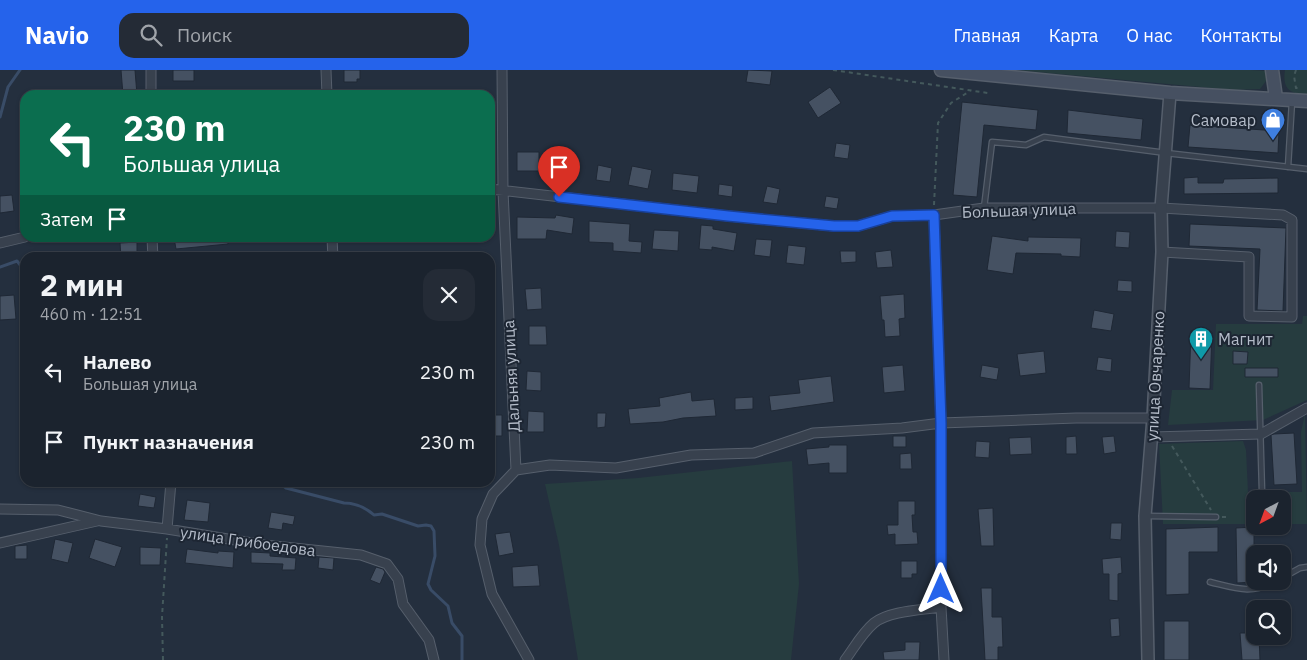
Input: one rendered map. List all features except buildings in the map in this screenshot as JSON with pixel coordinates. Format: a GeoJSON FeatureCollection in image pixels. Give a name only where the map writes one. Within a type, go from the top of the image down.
{"type":"FeatureCollection","features":[{"type":"Feature","properties":{"kind":"main road"},"geometry":{"type":"LineString","coordinates":[[941,70],[1170,93],[1292,100],[1304,95]]}},
{"type":"Feature","properties":{"kind":"main road"},"geometry":{"type":"LineString","coordinates":[[1272,70],[1276,98]]}},
{"type":"Feature","properties":{"kind":"street"},"geometry":{"type":"LineString","coordinates":[[151,70],[151,90]]}},
{"type":"Feature","properties":{"kind":"street"},"geometry":{"type":"LineString","coordinates":[[326,70],[327,90]]}},
{"type":"Feature","properties":{"kind":"street","name":"Дальняя улица"},"geometry":{"type":"LineString","coordinates":[[502,70],[503,191],[516,470]]}},
{"type":"Feature","properties":{"kind":"street","name":"улица Овчаренко"},"geometry":{"type":"LineString","coordinates":[[1148,660],[1145,516],[1152,437],[1162,252],[1161,208],[1170,93]]}},
{"type":"Feature","properties":{"kind":"street","name":"Большая улица"},"geometry":{"type":"LineString","coordinates":[[495,190],[834,226],[858,226],[892,216],[934,215],[984,208],[1161,208],[1283,215],[1292,220],[1292,317],[1249,316],[1249,257],[1162,252]]}},
{"type":"Feature","properties":{"kind":"street"},"geometry":{"type":"LineString","coordinates":[[934,215],[941,423],[941,607],[944,660]]}},
{"type":"Feature","properties":{"kind":"street"},"geometry":{"type":"LineString","coordinates":[[0,243],[20,238]]}},
{"type":"Feature","properties":{"kind":"street"},"geometry":{"type":"LineString","coordinates":[[1152,437],[1261,434],[1307,408]]}},
{"type":"Feature","properties":{"kind":"street"},"geometry":{"type":"LineString","coordinates":[[527,659],[492,594],[480,545],[482,519],[493,494],[516,470],[550,465],[616,468],[691,455],[754,453],[813,434],[902,428],[941,423],[1076,418],[1153,418]]}},
{"type":"Feature","properties":{"kind":"street"},"geometry":{"type":"LineString","coordinates":[[167,529],[171,487]]}},
{"type":"Feature","properties":{"kind":"street","name":"улица Грибоедова"},"geometry":{"type":"LineString","coordinates":[[0,509],[58,510],[101,521],[167,529],[265,545],[361,555],[387,564],[398,579],[403,604],[429,640],[434,660]]}},
{"type":"Feature","properties":{"kind":"street"},"geometry":{"type":"LineString","coordinates":[[0,543],[101,521]]}},
{"type":"Feature","properties":{"kind":"street"},"geometry":{"type":"LineString","coordinates":[[845,660],[874,623],[888,616],[941,607]]}},
{"type":"Feature","properties":{"kind":"lane"},"geometry":{"type":"LineString","coordinates":[[1288,167],[1292,100]]}},
{"type":"Feature","properties":{"kind":"lane"},"geometry":{"type":"LineString","coordinates":[[984,208],[992,142],[1026,145],[1044,137],[1307,169]]}},
{"type":"Feature","properties":{"kind":"lane"},"geometry":{"type":"LineString","coordinates":[[1259,385],[1262,490]]}},
{"type":"Feature","properties":{"kind":"lane"},"geometry":{"type":"LineString","coordinates":[[1145,516],[1216,517]]}},
{"type":"Feature","properties":{"kind":"lane"},"geometry":{"type":"LineString","coordinates":[[1291,573],[1300,568],[1307,567]]}},
{"type":"Feature","properties":{"kind":"lane"},"geometry":{"type":"LineString","coordinates":[[1210,582],[1247,591],[1251,590]]}},
{"type":"Feature","properties":{"kind":"path"},"geometry":{"type":"LineString","coordinates":[[833,70],[988,92]]}},
{"type":"Feature","properties":{"kind":"path"},"geometry":{"type":"LineString","coordinates":[[1296,70],[1294,76],[1296,88],[1304,95]]}},
{"type":"Feature","properties":{"kind":"path"},"geometry":{"type":"LineString","coordinates":[[934,215],[938,123],[950,103],[971,91]]}},
{"type":"Feature","properties":{"kind":"path"},"geometry":{"type":"LineString","coordinates":[[1167,437],[1216,517],[1228,517]]}},
{"type":"Feature","properties":{"kind":"path"},"geometry":{"type":"LineString","coordinates":[[163,660],[162,617],[167,529]]}},
{"type":"Feature","properties":{"kind":"green space"},"geometry":{"type":"Polygon","coordinates":[[[1016,70],[1267,71],[1266,81],[1260,89],[1233,90],[1016,70]]]}},
{"type":"Feature","properties":{"kind":"green space"},"geometry":{"type":"Polygon","coordinates":[[[1285,70],[1307,70],[1307,95],[1292,92],[1288,89],[1284,76],[1285,70]]]}},
{"type":"Feature","properties":{"kind":"green space"},"geometry":{"type":"Polygon","coordinates":[[[1303,316],[1307,316],[1307,400],[1263,420],[1168,425],[1172,390],[1213,390],[1216,324],[1302,324],[1303,316]]]}},
{"type":"Feature","properties":{"kind":"green space"},"geometry":{"type":"Polygon","coordinates":[[[1305,414],[1307,524],[1291,524],[1291,492],[1302,492],[1301,432],[1305,414]]]}},
{"type":"Feature","properties":{"kind":"green space"},"geometry":{"type":"Polygon","coordinates":[[[1243,441],[1246,450],[1248,490],[1246,490],[1246,524],[1163,524],[1159,444],[1243,441]]]}},
{"type":"Feature","properties":{"kind":"green space"},"geometry":{"type":"Polygon","coordinates":[[[792,461],[799,584],[791,660],[578,660],[559,545],[545,484],[638,478],[792,461]]]}},
{"type":"Feature","properties":{"kind":"waterway"},"geometry":{"type":"LineString","coordinates":[[0,117],[8,87],[20,70]]}},
{"type":"Feature","properties":{"kind":"waterway"},"geometry":{"type":"LineString","coordinates":[[0,267],[17,261],[20,265]]}},
{"type":"Feature","properties":{"kind":"waterway"},"geometry":{"type":"LineString","coordinates":[[285,487],[356,505],[374,515],[382,514],[418,526],[431,526],[434,531],[435,556],[428,584],[431,590],[448,606],[452,623],[462,636],[462,660]]}},
{"type":"Feature","properties":{"kind":"place","name":"Самовар"},"geometry":{"type":"Point","coordinates":[1273,141]}},
{"type":"Feature","properties":{"kind":"place","name":"Магнит"},"geometry":{"type":"Point","coordinates":[1201,360]}},
{"type":"Feature","properties":{"kind":"route"},"geometry":{"type":"LineString","coordinates":[[559,197],[834,226],[858,226],[892,216],[934,215],[941,423],[941,589]]}}]}
